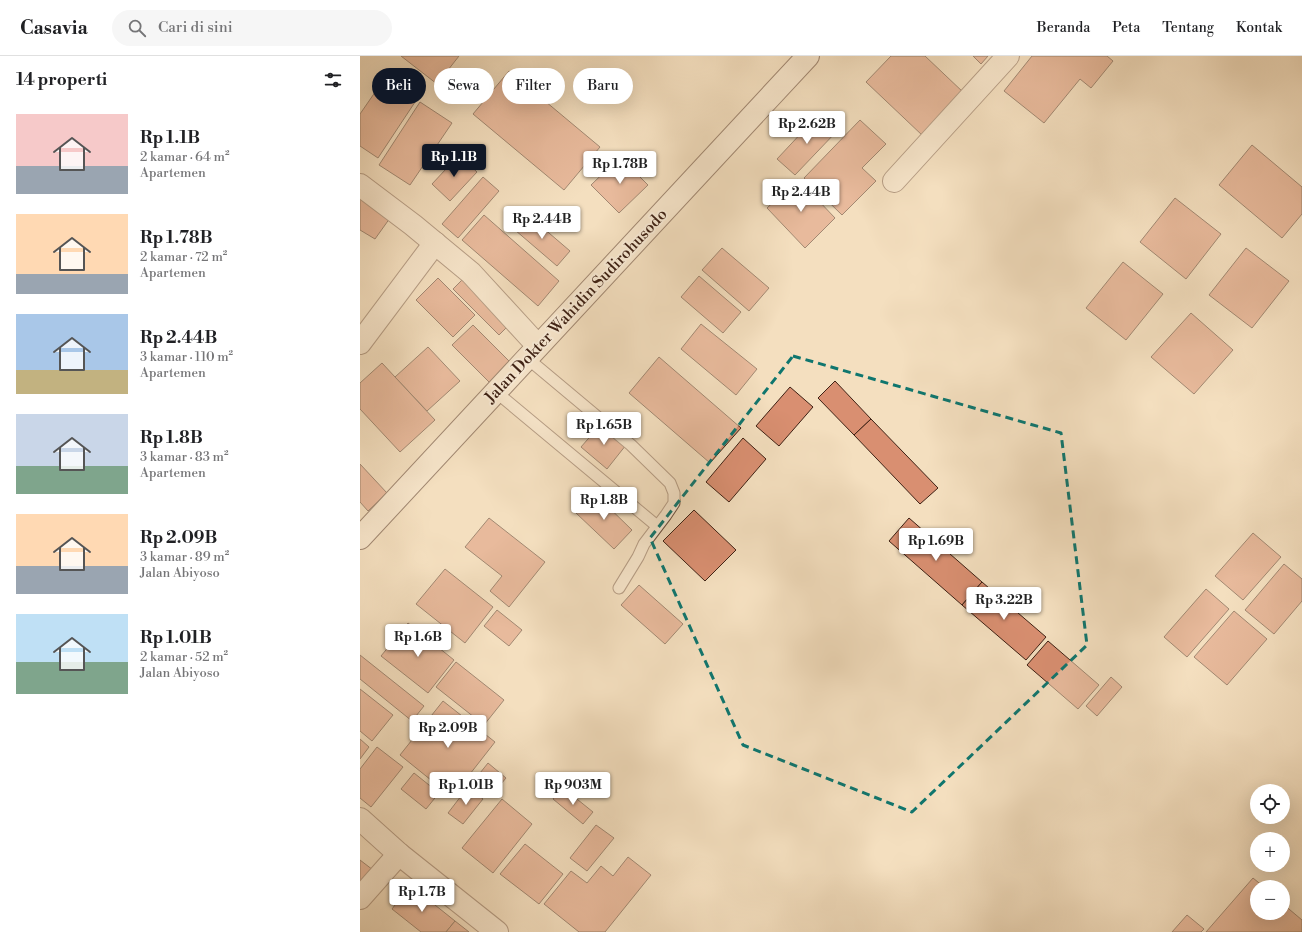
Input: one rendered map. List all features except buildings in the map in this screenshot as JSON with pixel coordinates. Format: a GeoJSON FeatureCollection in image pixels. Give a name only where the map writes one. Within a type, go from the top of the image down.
{"type":"FeatureCollection","features":[{"type":"Feature","properties":{"kind":"street","name":"Jalan Dokter Wahidin Sudirohusodo"},"geometry":{"type":"LineString","coordinates":[[360,538],[808,56]]}},
{"type":"Feature","properties":{"kind":"street"},"geometry":{"type":"LineString","coordinates":[[894,181],[1008,56]]}},
{"type":"Feature","properties":{"kind":"street"},"geometry":{"type":"LineString","coordinates":[[360,185],[414,225],[471,273],[533,352]]}},
{"type":"Feature","properties":{"kind":"street"},"geometry":{"type":"LineString","coordinates":[[360,343],[435,243]]}},
{"type":"Feature","properties":{"kind":"street"},"geometry":{"type":"LineString","coordinates":[[360,819],[399,854],[497,932]]}},
{"type":"Feature","properties":{"kind":"street"},"geometry":{"type":"LineString","coordinates":[[360,898],[399,854]]}},
{"type":"Feature","properties":{"kind":"lane"},"geometry":{"type":"LineString","coordinates":[[533,352],[670,483],[674,493],[674,503],[644,544],[638,557],[619,588]]}},
{"type":"Feature","properties":{"kind":"lane"},"geometry":{"type":"LineString","coordinates":[[496,392],[657,526]]}},
{"type":"Feature","properties":{"kind":"highlighted area"},"geometry":{"type":"Polygon","coordinates":[[[793,356],[1061,433],[1087,645],[912,812],[743,745],[650,538],[793,356]]]}}]}
